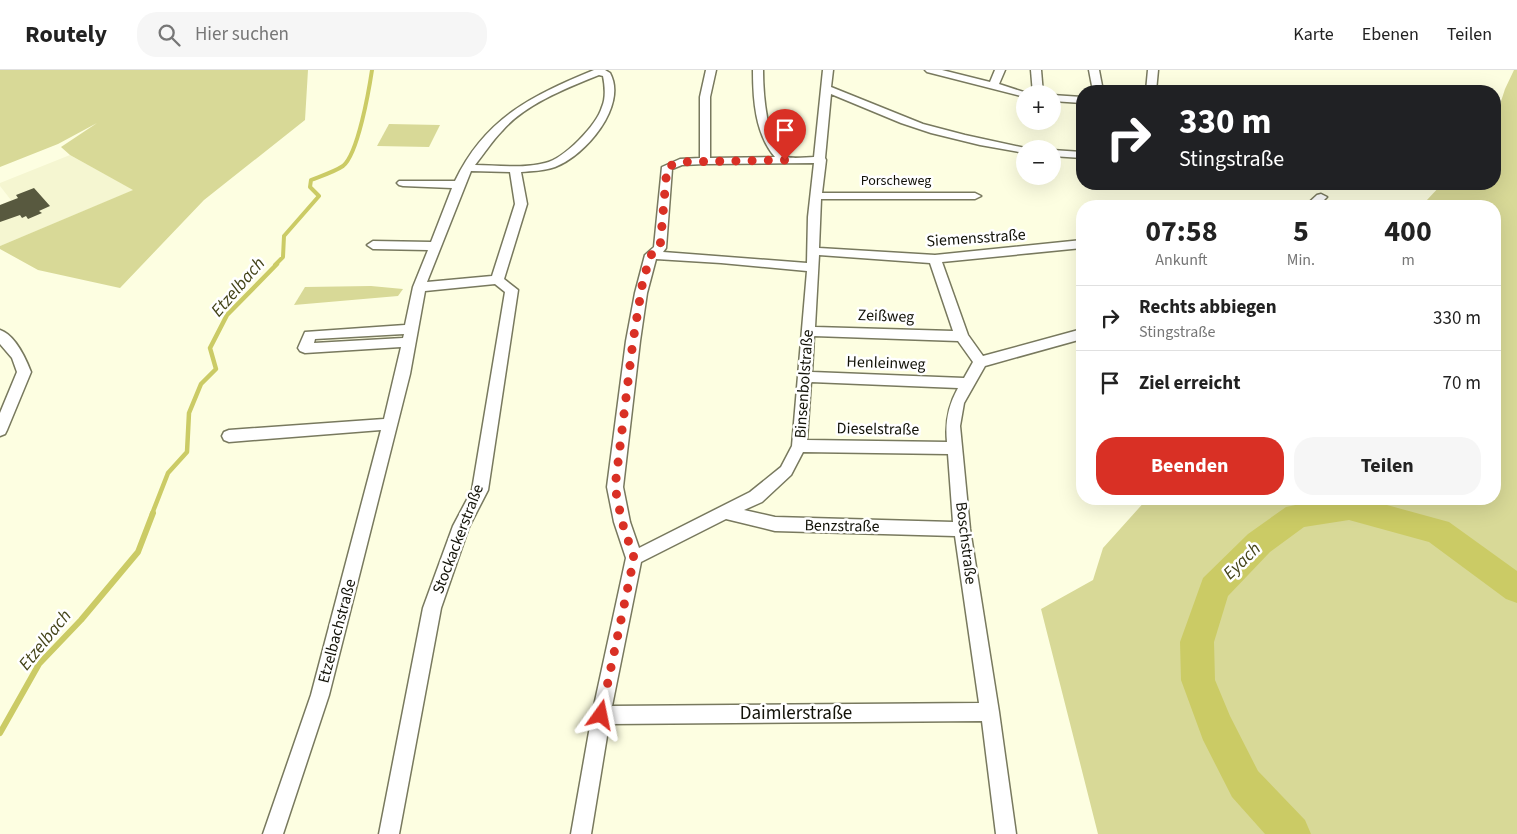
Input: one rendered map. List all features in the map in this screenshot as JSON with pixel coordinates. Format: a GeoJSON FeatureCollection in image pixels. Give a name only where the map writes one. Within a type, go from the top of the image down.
{"type":"FeatureCollection","features":[{"type":"Feature","properties":{"kind":"street"},"geometry":{"type":"LineString","coordinates":[[705,161],[705,97],[711,70]]}},
{"type":"Feature","properties":{"kind":"street"},"geometry":{"type":"LineString","coordinates":[[758,70],[757,89],[762,114],[772,146],[779,157],[785,160]]}},
{"type":"Feature","properties":{"kind":"street","name":"Binsenbolstraße"},"geometry":{"type":"LineString","coordinates":[[634,558],[756,497],[786,471],[799,446],[813,268],[812,251],[828,70]]}},
{"type":"Feature","properties":{"kind":"street"},"geometry":{"type":"LineString","coordinates":[[930,70],[951,73],[993,87],[1016,92]]}},
{"type":"Feature","properties":{"kind":"street"},"geometry":{"type":"LineString","coordinates":[[993,87],[1000,70]]}},
{"type":"Feature","properties":{"kind":"street"},"geometry":{"type":"LineString","coordinates":[[1036,70],[1037,85]]}},
{"type":"Feature","properties":{"kind":"street"},"geometry":{"type":"LineString","coordinates":[[1094,70],[1097,85]]}},
{"type":"Feature","properties":{"kind":"street"},"geometry":{"type":"LineString","coordinates":[[1152,85],[1153,70]]}},
{"type":"Feature","properties":{"kind":"street","name":"Etzelbachstraße"},"geometry":{"type":"LineString","coordinates":[[273,834],[320,695],[403,374],[419,287],[459,185],[467,168],[499,127],[528,105],[550,92],[601,71],[607,75],[609,81],[608,107],[597,125],[571,153],[552,166],[515,169]]}},
{"type":"Feature","properties":{"kind":"street"},"geometry":{"type":"LineString","coordinates":[[827,89],[907,121],[938,131],[1016,148]]}},
{"type":"Feature","properties":{"kind":"street"},"geometry":{"type":"LineString","coordinates":[[1061,99],[1076,100]]}},
{"type":"Feature","properties":{"kind":"street"},"geometry":{"type":"LineString","coordinates":[[1061,153],[1076,154]]}},
{"type":"Feature","properties":{"kind":"street"},"geometry":{"type":"LineString","coordinates":[[581,834],[601,715],[634,558],[622,522],[615,487],[633,341],[641,294],[651,255],[660,248],[667,167],[680,162],[821,160]]}},
{"type":"Feature","properties":{"kind":"street"},"geometry":{"type":"LineString","coordinates":[[419,287],[497,280],[519,215],[520,204],[515,169],[467,168]]}},
{"type":"Feature","properties":{"kind":"street"},"geometry":{"type":"LineString","coordinates":[[403,183],[459,185]]}},
{"type":"Feature","properties":{"kind":"street","name":"Porscheweg"},"geometry":{"type":"LineString","coordinates":[[817,196],[975,196]]}},
{"type":"Feature","properties":{"kind":"street"},"geometry":{"type":"LineString","coordinates":[[1318,200],[1321,197]]}},
{"type":"Feature","properties":{"kind":"street"},"geometry":{"type":"LineString","coordinates":[[373,245],[436,246]]}},
{"type":"Feature","properties":{"kind":"street","name":"Siemensstraße"},"geometry":{"type":"LineString","coordinates":[[812,251],[935,259],[1076,245]]}},
{"type":"Feature","properties":{"kind":"street"},"geometry":{"type":"LineString","coordinates":[[651,255],[721,259],[813,268]]}},
{"type":"Feature","properties":{"kind":"street"},"geometry":{"type":"LineString","coordinates":[[935,259],[962,336],[980,362],[1076,336]]}},
{"type":"Feature","properties":{"kind":"street","name":"Stockackerstraße"},"geometry":{"type":"LineString","coordinates":[[389,834],[432,608],[461,526],[480,490],[512,290],[497,280]]}},
{"type":"Feature","properties":{"kind":"street","name":"Zeißweg"},"geometry":{"type":"LineString","coordinates":[[808,331],[962,336]]}},
{"type":"Feature","properties":{"kind":"street"},"geometry":{"type":"LineString","coordinates":[[0,335],[18,356],[24,372],[3,413],[0,430]]}},
{"type":"Feature","properties":{"kind":"street"},"geometry":{"type":"LineString","coordinates":[[310,335],[410,335],[306,348],[310,335]]}},
{"type":"Feature","properties":{"kind":"street","name":"Boschstraße"},"geometry":{"type":"LineString","coordinates":[[980,362],[957,403],[953,426],[962,529],[990,712],[1006,834]]}},
{"type":"Feature","properties":{"kind":"street","name":"Henleinweg"},"geometry":{"type":"LineString","coordinates":[[804,377],[967,383]]}},
{"type":"Feature","properties":{"kind":"street"},"geometry":{"type":"LineString","coordinates":[[229,436],[390,424]]}},
{"type":"Feature","properties":{"kind":"street","name":"Dieselstraße"},"geometry":{"type":"LineString","coordinates":[[799,446],[955,448]]}},
{"type":"Feature","properties":{"kind":"street","name":"Benzstraße"},"geometry":{"type":"LineString","coordinates":[[723,512],[774,524],[962,529]]}},
{"type":"Feature","properties":{"kind":"street","name":"Daimlerstraße"},"geometry":{"type":"LineString","coordinates":[[601,715],[990,712]]}},
{"type":"Feature","properties":{"kind":"shaded area"},"geometry":{"type":"Polygon","coordinates":[[[70,155],[134,190],[0,246],[0,205],[11,200],[0,186],[0,183],[70,155]]]}},
{"type":"Feature","properties":{"kind":"green space"},"geometry":{"type":"Polygon","coordinates":[[[0,70],[308,70],[305,120],[204,200],[120,288],[38,270],[0,249],[0,246],[133,190],[70,155],[61,147],[97,123],[58,144],[0,167],[0,70]]]}},
{"type":"Feature","properties":{"kind":"green space"},"geometry":{"type":"Polygon","coordinates":[[[1514,70],[1517,70],[1517,834],[1098,834],[1041,609],[1093,580],[1103,548],[1142,505],[1501,505],[1501,200],[1427,200],[1436,190],[1501,190],[1501,101],[1514,70]]]}},
{"type":"Feature","properties":{"kind":"green space"},"geometry":{"type":"Polygon","coordinates":[[[389,124],[440,125],[429,147],[377,146],[389,124]]]}},
{"type":"Feature","properties":{"kind":"green space"},"geometry":{"type":"Polygon","coordinates":[[[371,286],[403,289],[398,296],[294,305],[305,287],[371,286]]]}},
{"type":"Feature","properties":{"kind":"building"},"geometry":{"type":"Polygon","coordinates":[[[34,188],[50,206],[39,211],[42,213],[28,219],[26,216],[22,218],[20,215],[0,222],[0,205],[18,198],[16,195],[34,188]]]}},
{"type":"Feature","properties":{"kind":"waterway","name":"Etzelbach"},"geometry":{"type":"LineString","coordinates":[[275,265],[283,257],[284,236],[319,196],[310,187],[311,180],[343,166],[353,149],[362,121],[372,70]]}},
{"type":"Feature","properties":{"kind":"waterway","name":"Etzelbach"},"geometry":{"type":"LineString","coordinates":[[152,514],[168,473],[187,452],[189,413],[201,384],[216,369],[210,348],[227,315],[277,264]]}},
{"type":"Feature","properties":{"kind":"waterway","name":"Eyach"},"geometry":{"type":"LineString","coordinates":[[1291,834],[1245,784],[1216,727],[1198,680],[1197,642],[1214,588],[1259,543],[1297,516],[1349,507],[1438,531],[1517,589]]}},
{"type":"Feature","properties":{"kind":"waterway","name":"Etzelbach"},"geometry":{"type":"LineString","coordinates":[[0,733],[39,664],[81,620],[138,552],[153,513]]}},
{"type":"Feature","properties":{"kind":"route"},"geometry":{"type":"LineString","coordinates":[[601,715],[634,558],[622,522],[615,487],[633,341],[646,266],[651,255],[660,248],[667,167],[680,162],[785,160]]}}]}
